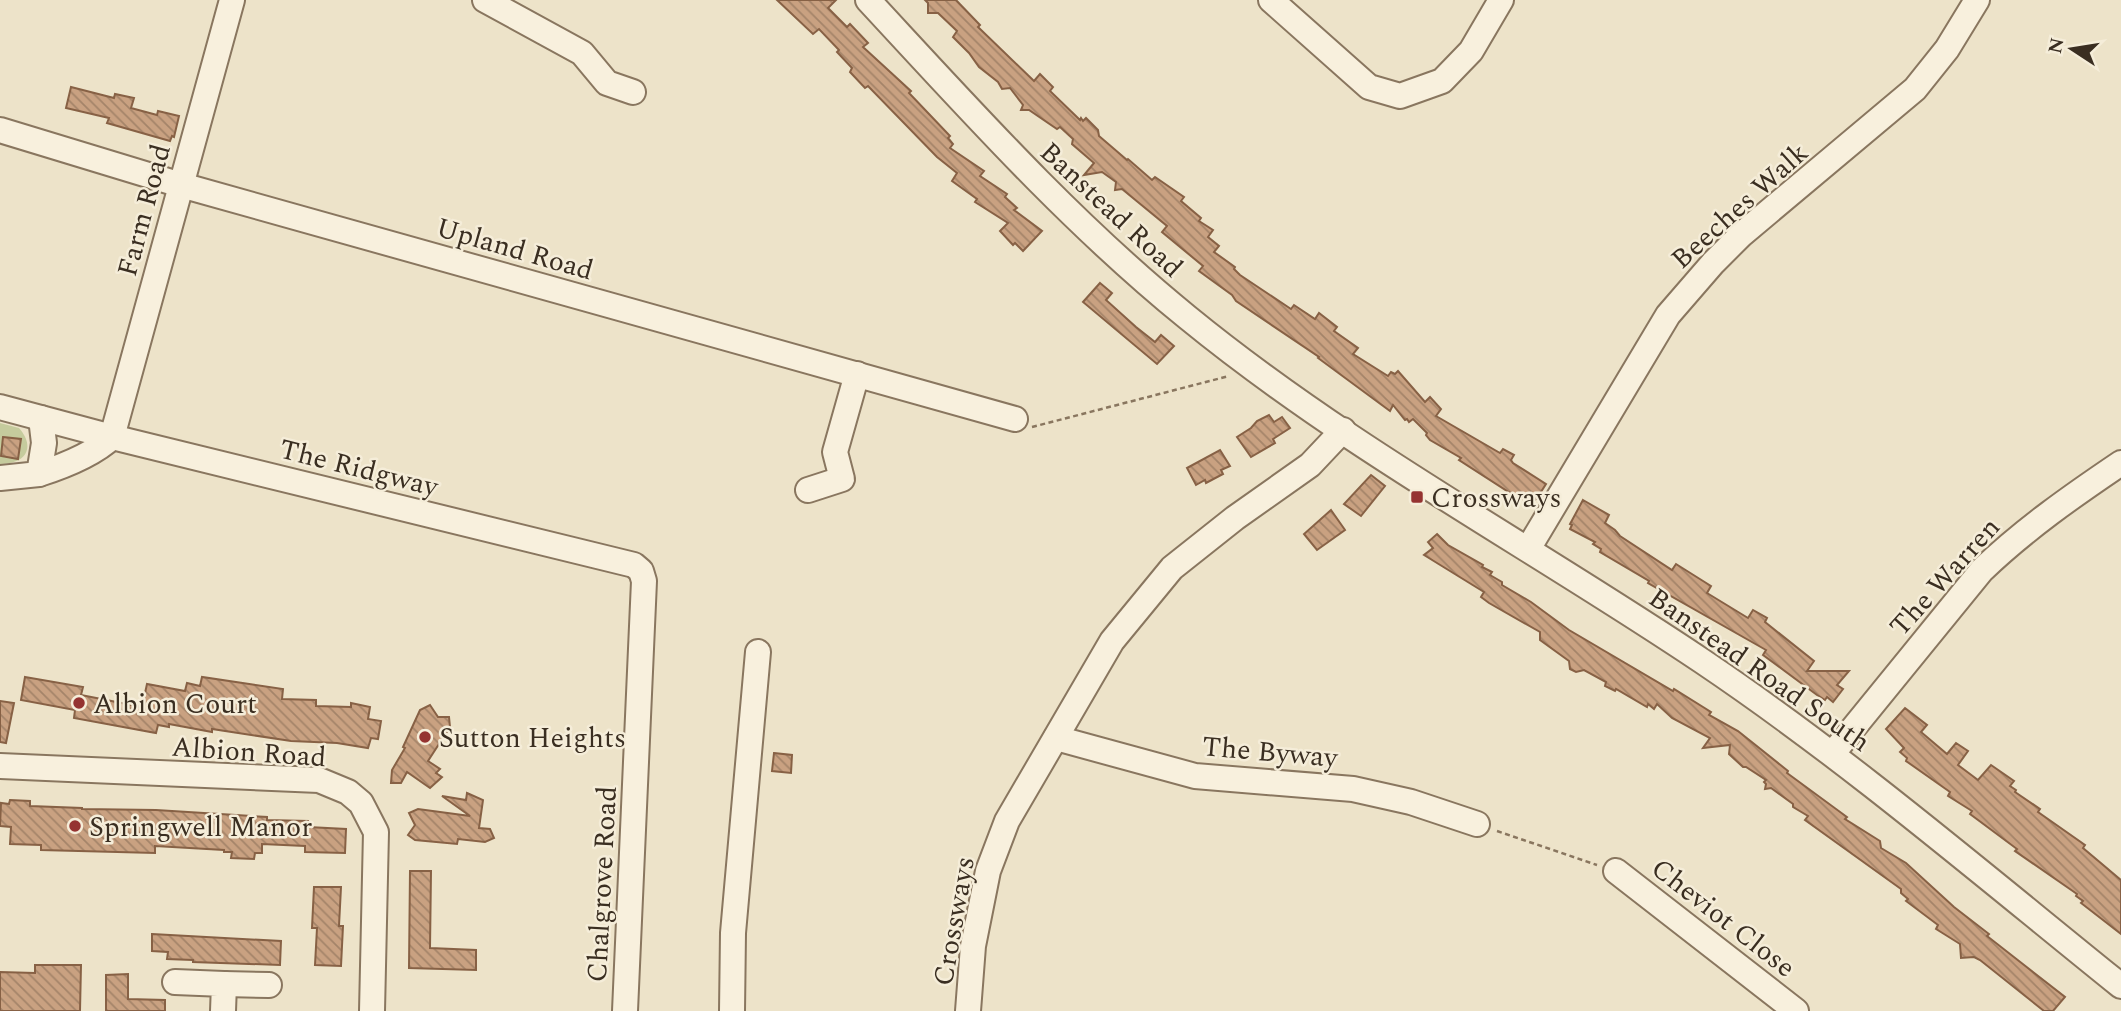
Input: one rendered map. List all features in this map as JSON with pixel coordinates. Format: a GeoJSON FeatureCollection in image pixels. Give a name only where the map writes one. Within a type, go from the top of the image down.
{"type":"FeatureCollection","features":[{"type":"Feature","properties":{"kind":"street","name":"Farm Road"},"geometry":{"type":"LineString","coordinates":[[112,437],[232,0]]}},
{"type":"Feature","properties":{"kind":"street"},"geometry":{"type":"LineString","coordinates":[[485,0],[582,53],[607,83],[633,92]]}},
{"type":"Feature","properties":{"kind":"street","name":"Banstead Road"},"geometry":{"type":"LineString","coordinates":[[868,0],[1028,172],[1085,228],[1152,288],[1245,363],[1343,430]]}},
{"type":"Feature","properties":{"kind":"street"},"geometry":{"type":"LineString","coordinates":[[1271,0],[1369,87],[1400,96],[1442,81],[1471,51],[1501,0]]}},
{"type":"Feature","properties":{"kind":"street","name":"Beeches Walk"},"geometry":{"type":"LineString","coordinates":[[1528,549],[1668,315],[1741,235],[1915,89],[1947,49],[1977,0]]}},
{"type":"Feature","properties":{"kind":"street","name":"Upland Road"},"geometry":{"type":"LineString","coordinates":[[0,130],[181,185],[1015,419]]}},
{"type":"Feature","properties":{"kind":"street"},"geometry":{"type":"LineString","coordinates":[[808,489],[842,479],[835,452],[857,374]]}},
{"type":"Feature","properties":{"kind":"street","name":"The Ridgway"},"geometry":{"type":"LineString","coordinates":[[0,407],[634,565],[641,571],[644,581],[642,634]]}},
{"type":"Feature","properties":{"kind":"street"},"geometry":{"type":"LineString","coordinates":[[39,474],[44,443],[41,418]]}},
{"type":"Feature","properties":{"kind":"street","name":"Banstead Road South"},"geometry":{"type":"LineString","coordinates":[[1343,430],[1700,659],[1833,753],[2121,986]]}},
{"type":"Feature","properties":{"kind":"street","name":"Crossways"},"geometry":{"type":"LineString","coordinates":[[968,1011],[973,946],[988,872],[1007,821],[1112,641],[1172,568],[1235,518],[1310,465],[1343,430]]}},
{"type":"Feature","properties":{"kind":"street"},"geometry":{"type":"LineString","coordinates":[[0,478],[39,474],[89,453],[112,437]]}},
{"type":"Feature","properties":{"kind":"street","name":"The Warren"},"geometry":{"type":"LineString","coordinates":[[1833,753],[1982,570],[2008,545],[2055,508],[2121,463]]}},
{"type":"Feature","properties":{"kind":"street","name":"Chalgrove Road"},"geometry":{"type":"LineString","coordinates":[[625,1011],[642,634]]}},
{"type":"Feature","properties":{"kind":"street"},"geometry":{"type":"LineString","coordinates":[[732,1011],[733,933],[758,652]]}},
{"type":"Feature","properties":{"kind":"street","name":"The Byway"},"geometry":{"type":"LineString","coordinates":[[1056,738],[1195,776],[1353,789],[1410,802],[1478,824]]}},
{"type":"Feature","properties":{"kind":"street","name":"Albion Road"},"geometry":{"type":"LineString","coordinates":[[0,766],[319,780],[348,792],[361,803],[376,832],[372,1011]]}},
{"type":"Feature","properties":{"kind":"street","name":"Cheviot Close"},"geometry":{"type":"LineString","coordinates":[[1616,871],[1796,1011]]}},
{"type":"Feature","properties":{"kind":"street"},"geometry":{"type":"LineString","coordinates":[[175,982],[269,985]]}},
{"type":"Feature","properties":{"kind":"street"},"geometry":{"type":"LineString","coordinates":[[223,1011],[224,984]]}},
{"type":"Feature","properties":{"kind":"path"},"geometry":{"type":"LineString","coordinates":[[1015,419],[1025,430],[1230,376],[1245,363]]}},
{"type":"Feature","properties":{"kind":"path"},"geometry":{"type":"LineString","coordinates":[[1478,824],[1616,871]]}},
{"type":"Feature","properties":{"kind":"green space"},"geometry":{"type":"Polygon","coordinates":[[[0,423],[19,428],[27,442],[25,454],[16,461],[0,464],[0,423]]]}},
{"type":"Feature","properties":{"kind":"building"},"geometry":{"type":"Polygon","coordinates":[[[777,0],[836,0],[828,8],[847,27],[850,24],[868,43],[863,47],[911,91],[909,93],[950,136],[948,138],[953,144],[950,148],[984,171],[980,176],[1007,194],[1005,197],[1017,208],[1014,210],[1042,231],[1023,251],[1015,243],[1013,245],[1000,231],[1008,223],[975,202],[977,199],[952,181],[957,173],[937,157],[868,86],[865,88],[850,72],[852,68],[837,52],[839,50],[819,29],[813,34],[777,0]]]}},
{"type":"Feature","properties":{"kind":"building"},"geometry":{"type":"Polygon","coordinates":[[[925,0],[956,0],[980,25],[978,27],[1034,81],[1040,74],[1053,87],[1050,91],[1080,120],[1086,118],[1098,130],[1099,136],[1152,180],[1155,177],[1184,197],[1181,201],[1201,218],[1199,221],[1213,230],[1208,237],[1219,246],[1214,252],[1235,267],[1240,275],[1291,309],[1294,305],[1315,319],[1319,313],[1337,327],[1334,331],[1358,348],[1353,354],[1388,376],[1391,372],[1395,374],[1398,371],[1425,402],[1430,397],[1441,409],[1436,416],[1500,453],[1503,449],[1514,455],[1511,460],[1513,463],[1546,484],[1537,498],[1530,504],[1459,460],[1461,458],[1430,440],[1413,419],[1409,422],[1405,420],[1393,405],[1390,411],[1319,357],[1236,301],[1232,295],[1199,271],[1203,266],[1162,232],[1167,226],[1122,189],[1115,190],[1116,182],[1102,172],[1084,175],[1094,163],[1072,144],[1073,139],[1060,127],[1057,129],[1029,110],[1021,110],[1023,105],[1010,88],[1002,89],[953,37],[957,31],[938,13],[928,13],[928,3],[925,0]]]}},
{"type":"Feature","properties":{"kind":"building"},"geometry":{"type":"Polygon","coordinates":[[[71,87],[114,98],[115,94],[134,98],[131,108],[157,115],[158,111],[179,116],[174,137],[172,136],[170,141],[107,123],[109,118],[66,108],[71,87]]]}},
{"type":"Feature","properties":{"kind":"building"},"geometry":{"type":"Polygon","coordinates":[[[1100,283],[1112,293],[1106,300],[1136,327],[1155,342],[1161,335],[1174,346],[1157,364],[1083,302],[1100,283]]]}},
{"type":"Feature","properties":{"kind":"building"},"geometry":{"type":"Polygon","coordinates":[[[1269,415],[1274,422],[1282,417],[1290,428],[1273,439],[1275,443],[1251,457],[1237,437],[1269,415]]]}},
{"type":"Feature","properties":{"kind":"building"},"geometry":{"type":"Polygon","coordinates":[[[3,437],[21,439],[18,459],[1,456],[3,437]]]}},
{"type":"Feature","properties":{"kind":"building"},"geometry":{"type":"Polygon","coordinates":[[[1220,450],[1230,466],[1221,470],[1223,474],[1196,485],[1187,468],[1220,450]]]}},
{"type":"Feature","properties":{"kind":"building"},"geometry":{"type":"Polygon","coordinates":[[[1371,475],[1385,486],[1361,516],[1344,504],[1371,475]]]}},
{"type":"Feature","properties":{"kind":"building"},"geometry":{"type":"Polygon","coordinates":[[[1583,500],[1609,515],[1605,523],[1620,536],[1672,570],[1676,564],[1711,586],[1707,593],[1748,618],[1753,610],[1767,618],[1765,622],[1814,661],[1807,671],[1849,671],[1837,685],[1843,689],[1833,702],[1827,697],[1825,700],[1763,655],[1766,650],[1648,583],[1649,581],[1600,552],[1601,549],[1593,544],[1595,542],[1570,529],[1583,500]]]}},
{"type":"Feature","properties":{"kind":"building"},"geometry":{"type":"Polygon","coordinates":[[[1331,510],[1345,530],[1317,550],[1304,534],[1331,510]]]}},
{"type":"Feature","properties":{"kind":"building"},"geometry":{"type":"Polygon","coordinates":[[[1437,534],[1448,545],[1492,572],[1490,575],[1502,582],[1502,585],[1569,630],[1673,691],[1674,689],[1711,712],[1709,715],[1738,731],[1788,771],[1787,773],[1847,817],[1845,819],[1880,841],[1881,848],[1906,863],[1954,907],[1989,934],[1987,936],[2065,997],[2053,1011],[2044,1011],[1980,960],[1974,957],[1961,958],[1960,944],[1936,929],[1938,925],[1906,901],[1908,899],[1901,893],[1901,889],[1805,820],[1808,816],[1793,807],[1793,804],[1771,788],[1765,789],[1766,780],[1743,767],[1729,754],[1730,745],[1703,748],[1710,738],[1672,718],[1657,704],[1654,709],[1648,704],[1647,707],[1616,689],[1615,691],[1605,686],[1606,682],[1584,670],[1576,672],[1570,669],[1569,661],[1540,640],[1540,632],[1489,603],[1481,597],[1484,592],[1424,555],[1433,548],[1428,542],[1437,534]]]}},
{"type":"Feature","properties":{"kind":"building"},"geometry":{"type":"Polygon","coordinates":[[[25,677],[83,687],[81,695],[142,707],[147,684],[185,691],[187,683],[200,686],[202,677],[283,689],[282,699],[316,700],[316,706],[351,707],[351,703],[370,707],[368,719],[381,721],[378,739],[371,738],[368,748],[337,743],[291,741],[212,729],[212,732],[169,724],[169,727],[158,725],[156,733],[74,718],[75,710],[21,700],[25,677]]]}},
{"type":"Feature","properties":{"kind":"building","name":"Albion Court"},"geometry":{"type":"Polygon","coordinates":[[[0,701],[14,703],[6,743],[0,742],[0,701]]]}},
{"type":"Feature","properties":{"kind":"building","name":"Sutton Heights"},"geometry":{"type":"Polygon","coordinates":[[[430,705],[438,717],[449,717],[450,727],[428,761],[440,769],[436,773],[442,777],[430,788],[407,772],[401,783],[391,783],[392,770],[405,748],[403,747],[420,710],[430,705]]]}},
{"type":"Feature","properties":{"kind":"building"},"geometry":{"type":"Polygon","coordinates":[[[1905,708],[1927,725],[1921,732],[1947,754],[1956,743],[1968,751],[1958,765],[1978,780],[1991,765],[2014,781],[2010,786],[2015,792],[2085,845],[2083,848],[2121,880],[2121,934],[2081,903],[2083,901],[2077,894],[2015,851],[2017,849],[1970,814],[1972,811],[1948,796],[1950,792],[1906,761],[1907,758],[1900,752],[1904,748],[1886,729],[1905,708]]]}},
{"type":"Feature","properties":{"kind":"building"},"geometry":{"type":"Polygon","coordinates":[[[774,753],[792,755],[791,773],[772,771],[774,753]]]}},
{"type":"Feature","properties":{"kind":"building","name":"Sutton Heights"},"geometry":{"type":"Polygon","coordinates":[[[467,793],[483,800],[479,828],[490,829],[494,838],[485,842],[458,839],[457,844],[415,840],[408,835],[415,825],[409,813],[418,809],[470,816],[442,796],[466,800],[467,793]]]}},
{"type":"Feature","properties":{"kind":"building"},"geometry":{"type":"Polygon","coordinates":[[[10,800],[30,801],[30,806],[156,810],[308,821],[308,827],[346,829],[345,853],[305,852],[305,846],[262,844],[262,853],[255,853],[254,859],[231,858],[232,852],[224,850],[155,846],[155,853],[41,850],[41,845],[10,844],[11,827],[0,826],[1,803],[9,804],[10,800]]]}},
{"type":"Feature","properties":{"kind":"building"},"geometry":{"type":"Polygon","coordinates":[[[410,871],[431,871],[430,948],[476,950],[476,970],[409,968],[410,871]]]}},
{"type":"Feature","properties":{"kind":"building"},"geometry":{"type":"Polygon","coordinates":[[[314,887],[341,887],[341,966],[315,965],[317,928],[312,928],[314,887]]]}},
{"type":"Feature","properties":{"kind":"building"},"geometry":{"type":"Polygon","coordinates":[[[152,934],[281,941],[280,965],[167,959],[168,952],[152,951],[152,934]]]}},
{"type":"Feature","properties":{"kind":"building"},"geometry":{"type":"Polygon","coordinates":[[[35,965],[81,965],[80,1011],[0,1011],[0,972],[35,973],[35,965]]]}},
{"type":"Feature","properties":{"kind":"building"},"geometry":{"type":"Polygon","coordinates":[[[128,974],[128,999],[165,1000],[165,1011],[106,1011],[106,975],[128,974]]]}},
{"type":"Feature","properties":{"kind":"place","name":"Crossways"},"geometry":{"type":"Point","coordinates":[1417,497]}},
{"type":"Feature","properties":{"kind":"place","name":"Albion Court"},"geometry":{"type":"Point","coordinates":[79,703]}},
{"type":"Feature","properties":{"kind":"place","name":"Sutton Heights"},"geometry":{"type":"Point","coordinates":[425,737]}},
{"type":"Feature","properties":{"kind":"place","name":"Springwell Manor"},"geometry":{"type":"Point","coordinates":[75,826]}}]}
